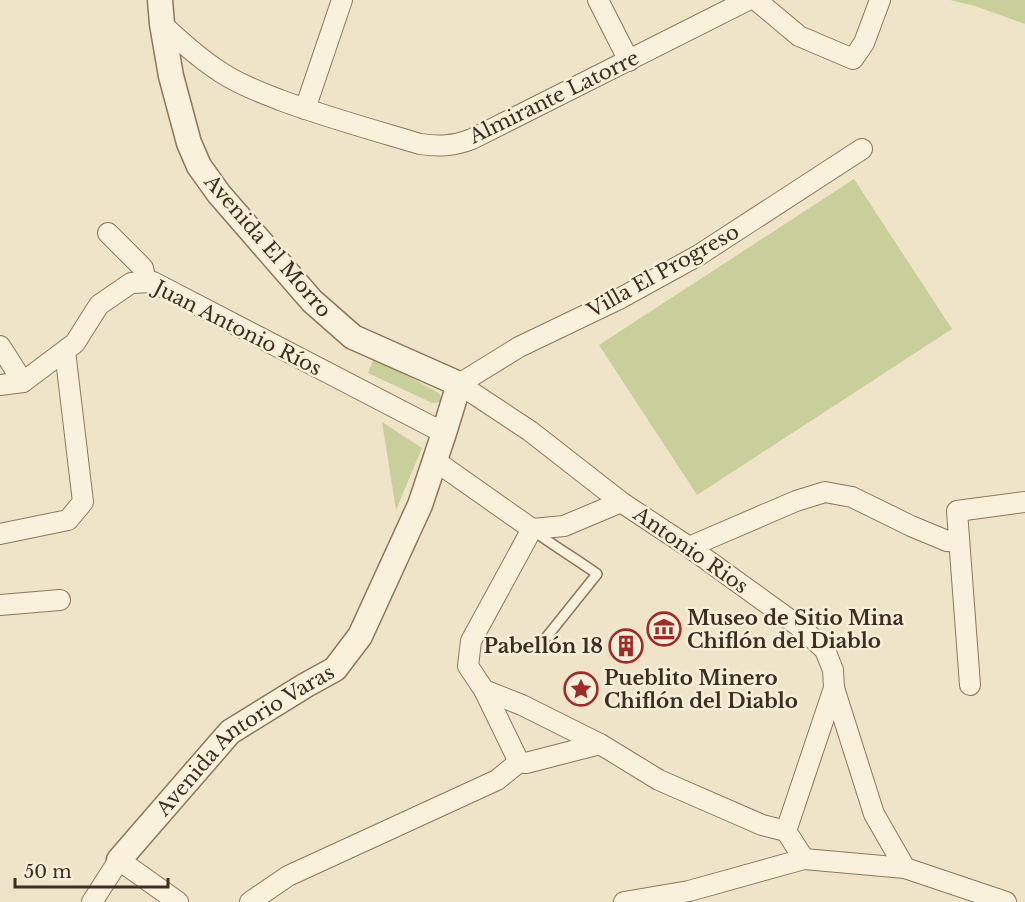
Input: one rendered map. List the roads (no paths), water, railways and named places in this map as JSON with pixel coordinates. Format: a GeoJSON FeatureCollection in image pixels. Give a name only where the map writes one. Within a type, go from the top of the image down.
{"type":"FeatureCollection","features":[{"type":"Feature","properties":{"kind":"street","name":"Avenida El Morro"},"geometry":{"type":"LineString","coordinates":[[160,0],[171,76],[189,143],[199,166],[219,194],[312,301],[353,337],[459,384]]}},
{"type":"Feature","properties":{"kind":"street"},"geometry":{"type":"LineString","coordinates":[[305,109],[342,0]]}},
{"type":"Feature","properties":{"kind":"street"},"geometry":{"type":"LineString","coordinates":[[598,0],[629,61]]}},
{"type":"Feature","properties":{"kind":"street","name":"Almirante Latorre"},"geometry":{"type":"LineString","coordinates":[[162,24],[199,57],[223,74],[255,90],[305,109],[420,144],[447,146],[472,139],[748,0]]}},
{"type":"Feature","properties":{"kind":"street"},"geometry":{"type":"LineString","coordinates":[[756,0],[799,36],[853,59],[864,43],[880,0]]}},
{"type":"Feature","properties":{"kind":"street","name":"Villa El Progreso"},"geometry":{"type":"LineString","coordinates":[[459,384],[519,347],[619,299],[699,255],[862,149]]}},
{"type":"Feature","properties":{"kind":"street"},"geometry":{"type":"LineString","coordinates":[[108,233],[143,268],[146,282]]}},
{"type":"Feature","properties":{"kind":"street","name":"Juan Antonio Ríos"},"geometry":{"type":"LineString","coordinates":[[0,385],[23,382],[75,344],[99,304],[131,283],[153,282],[444,433]]}},
{"type":"Feature","properties":{"kind":"street"},"geometry":{"type":"LineString","coordinates":[[0,346],[23,382]]}},
{"type":"Feature","properties":{"kind":"street"},"geometry":{"type":"LineString","coordinates":[[0,534],[68,520],[83,502],[65,351]]}},
{"type":"Feature","properties":{"kind":"street","name":"Avenida Antorio Varas"},"geometry":{"type":"LineString","coordinates":[[119,860],[230,732],[335,669],[360,636],[420,505],[459,384]]}},
{"type":"Feature","properties":{"kind":"street","name":"Antonio Rios"},"geometry":{"type":"LineString","coordinates":[[459,384],[530,431],[621,502],[689,547],[804,630],[825,650],[833,670],[834,688],[786,831]]}},
{"type":"Feature","properties":{"kind":"street"},"geometry":{"type":"LineString","coordinates":[[434,460],[532,529],[564,526],[621,502]]}},
{"type":"Feature","properties":{"kind":"street"},"geometry":{"type":"LineString","coordinates":[[689,547],[780,508],[825,492],[852,497],[911,526],[947,541],[959,542]]}},
{"type":"Feature","properties":{"kind":"street"},"geometry":{"type":"LineString","coordinates":[[970,685],[957,511],[1025,502]]}},
{"type":"Feature","properties":{"kind":"street"},"geometry":{"type":"LineString","coordinates":[[519,762],[484,690],[468,666],[471,641],[532,529]]}},
{"type":"Feature","properties":{"kind":"street"},"geometry":{"type":"LineString","coordinates":[[0,605],[60,600]]}},
{"type":"Feature","properties":{"kind":"street"},"geometry":{"type":"LineString","coordinates":[[834,688],[873,814],[905,868]]}},
{"type":"Feature","properties":{"kind":"street"},"geometry":{"type":"LineString","coordinates":[[484,690],[522,705],[600,744],[659,780],[762,825],[786,831],[804,860]]}},
{"type":"Feature","properties":{"kind":"street"},"geometry":{"type":"LineString","coordinates":[[250,902],[288,876],[497,780],[519,762],[526,763],[600,744]]}},
{"type":"Feature","properties":{"kind":"street"},"geometry":{"type":"LineString","coordinates":[[92,902],[119,860],[178,902]]}},
{"type":"Feature","properties":{"kind":"street"},"geometry":{"type":"LineString","coordinates":[[624,902],[689,896],[804,860],[905,868],[968,895],[1006,902]]}},
{"type":"Feature","properties":{"kind":"lane"},"geometry":{"type":"LineString","coordinates":[[532,529],[597,574],[541,644]]}},
{"type":"Feature","properties":{"kind":"place","name":"Museo de Sitio Mina Chiflón del Diablo"},"geometry":{"type":"Point","coordinates":[664,629]}},
{"type":"Feature","properties":{"kind":"place","name":"Pabellón 18"},"geometry":{"type":"Point","coordinates":[626,646]}},
{"type":"Feature","properties":{"kind":"place","name":"Pueblito Minero Chiflón del Diablo"},"geometry":{"type":"Point","coordinates":[581,689]}}]}
